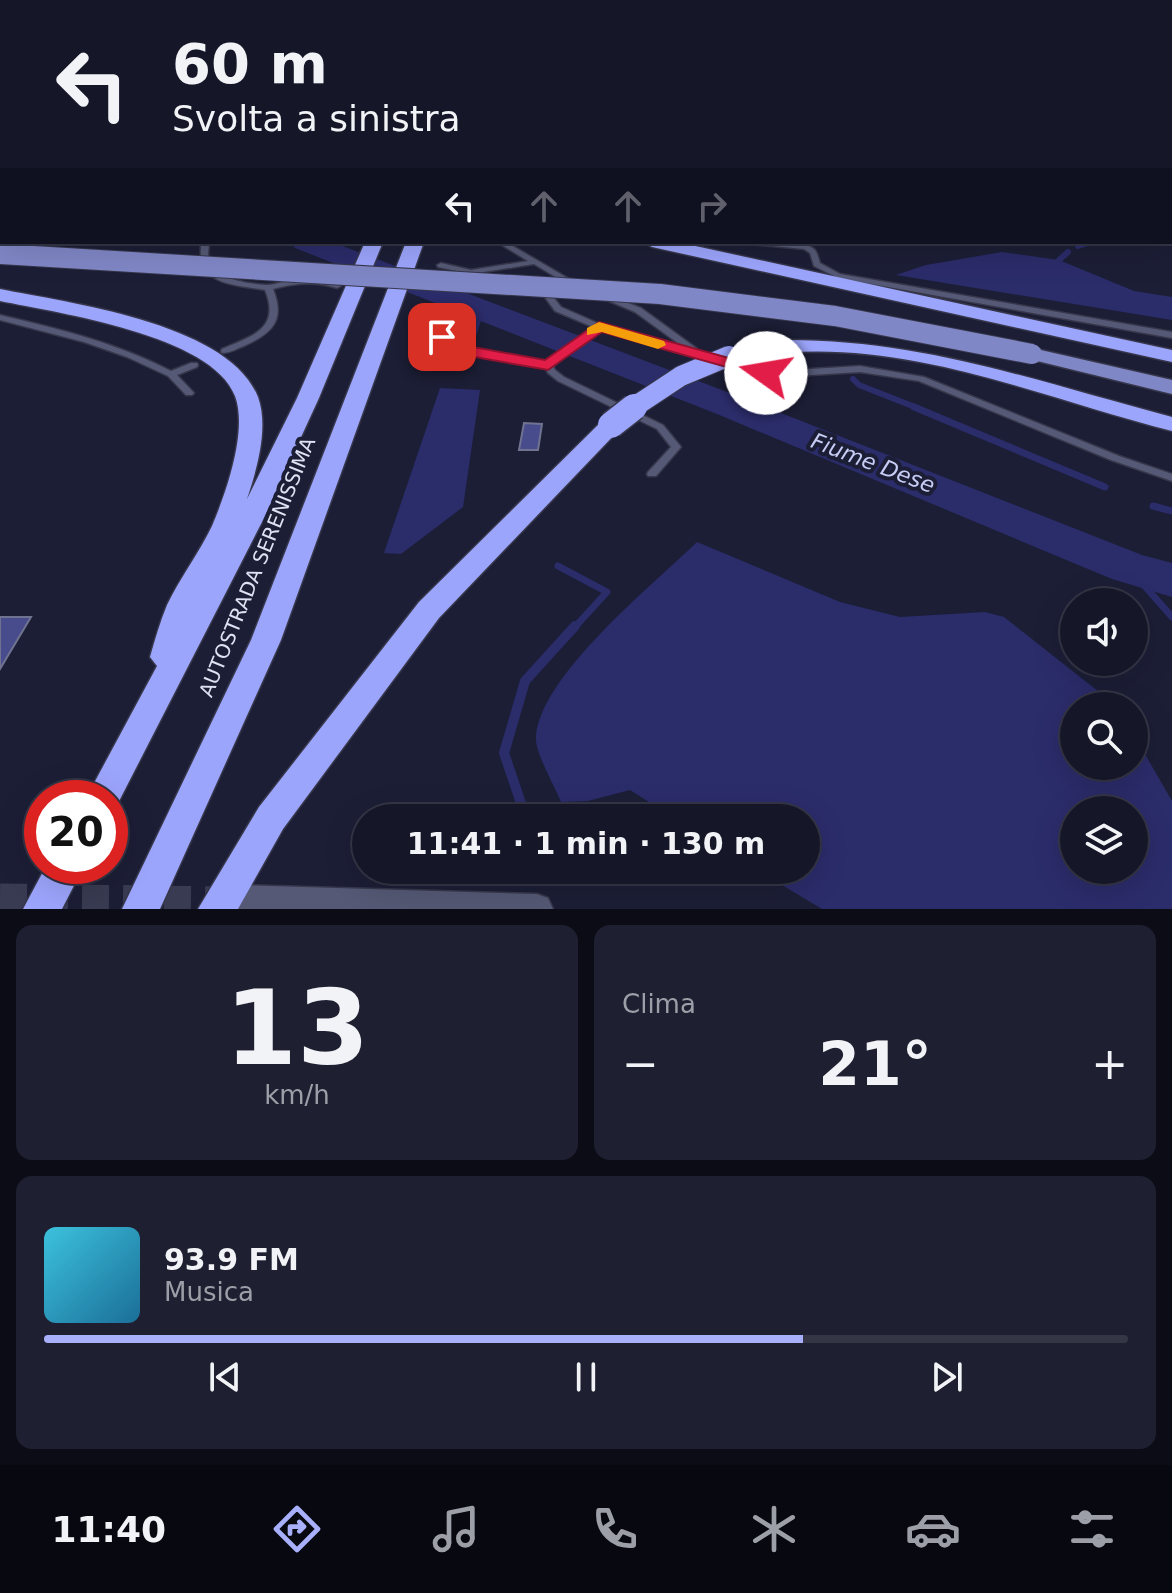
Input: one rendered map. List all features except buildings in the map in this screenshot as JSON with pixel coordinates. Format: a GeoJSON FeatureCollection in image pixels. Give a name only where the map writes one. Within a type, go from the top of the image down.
{"type":"FeatureCollection","features":[{"type":"Feature","properties":{"kind":"highway","name":"AUTOSTRADA SERENISSIMA"},"geometry":{"type":"LineString","coordinates":[[141,909],[266,640],[414,244]]}},
{"type":"Feature","properties":{"kind":"highway"},"geometry":{"type":"LineString","coordinates":[[661,244],[1172,356]]}},
{"type":"Feature","properties":{"kind":"highway","name":"AUTOSTRADA SERENISSIMA"},"geometry":{"type":"LineString","coordinates":[[112,780],[249,522],[308,398],[346,286],[371,249]]}},
{"type":"Feature","properties":{"kind":"highway"},"geometry":{"type":"LineString","coordinates":[[0,295],[130,324],[176,338],[225,366],[245,392],[250,435],[234,499],[225,526],[177,615],[153,700]]}},
{"type":"Feature","properties":{"kind":"highway"},"geometry":{"type":"LineString","coordinates":[[227,905],[271,818],[429,610],[611,425],[658,387],[703,364],[729,356],[784,347],[864,347],[954,364],[1172,424]]}},
{"type":"Feature","properties":{"kind":"highway"},"geometry":{"type":"LineString","coordinates":[[42,909],[56,884]]}},
{"type":"Feature","properties":{"kind":"main road"},"geometry":{"type":"LineString","coordinates":[[0,254],[660,294],[835,316],[1032,354],[1172,387]]}},
{"type":"Feature","properties":{"kind":"street"},"geometry":{"type":"LineString","coordinates":[[227,905],[537,909]]}},
{"type":"Feature","properties":{"kind":"lane"},"geometry":{"type":"LineString","coordinates":[[205,244],[205,261],[213,274],[228,281],[268,288],[307,281],[346,286]]}},
{"type":"Feature","properties":{"kind":"lane"},"geometry":{"type":"LineString","coordinates":[[504,244],[556,276],[638,310],[694,351]]}},
{"type":"Feature","properties":{"kind":"lane"},"geometry":{"type":"LineString","coordinates":[[773,244],[806,247],[813,252],[817,264],[838,276],[1172,335]]}},
{"type":"Feature","properties":{"kind":"lane"},"geometry":{"type":"LineString","coordinates":[[441,265],[471,272],[533,262]]}},
{"type":"Feature","properties":{"kind":"lane"},"geometry":{"type":"LineString","coordinates":[[556,276],[546,293],[558,309],[599,327],[766,373],[860,369],[921,379],[1091,449],[1172,478]]}},
{"type":"Feature","properties":{"kind":"lane"},"geometry":{"type":"LineString","coordinates":[[225,351],[270,326],[275,317],[275,301],[268,288]]}},
{"type":"Feature","properties":{"kind":"lane"},"geometry":{"type":"LineString","coordinates":[[0,317],[100,342],[138,356],[171,374],[189,393]]}},
{"type":"Feature","properties":{"kind":"lane"},"geometry":{"type":"LineString","coordinates":[[421,322],[442,337],[446,344],[458,349],[552,362],[599,327]]}},
{"type":"Feature","properties":{"kind":"lane"},"geometry":{"type":"LineString","coordinates":[[552,362],[551,371],[561,379],[660,427],[676,447],[652,474]]}},
{"type":"Feature","properties":{"kind":"lane"},"geometry":{"type":"LineString","coordinates":[[171,374],[194,365]]}},
{"type":"Feature","properties":{"kind":"shaded area"},"geometry":{"type":"Polygon","coordinates":[[[1002,252],[1059,260],[1134,291],[1172,297],[1172,320],[896,275],[926,265],[1002,252]]]}},
{"type":"Feature","properties":{"kind":"shaded area"},"geometry":{"type":"Polygon","coordinates":[[[440,388],[480,390],[463,507],[401,554],[384,553],[440,388]]]}},
{"type":"Feature","properties":{"kind":"shaded area"},"geometry":{"type":"Polygon","coordinates":[[[697,542],[840,602],[900,617],[985,612],[1004,617],[1060,661],[1060,676],[1079,676],[1099,692],[1060,692],[1060,780],[1148,780],[1148,759],[1172,801],[1172,909],[822,909],[780,884],[820,884],[820,804],[652,804],[630,790],[588,801],[561,802],[537,745],[541,715],[576,661],[627,607],[697,542]]]}},
{"type":"Feature","properties":{"kind":"waterway","name":"Fiume Dese"},"geometry":{"type":"LineString","coordinates":[[310,244],[730,406],[1128,567],[1172,580]]}},
{"type":"Feature","properties":{"kind":"waterway"},"geometry":{"type":"LineString","coordinates":[[1078,246],[1084,244]]}},
{"type":"Feature","properties":{"kind":"waterway"},"geometry":{"type":"LineString","coordinates":[[1059,260],[1068,252]]}},
{"type":"Feature","properties":{"kind":"waterway"},"geometry":{"type":"LineString","coordinates":[[471,342],[481,311]]}},
{"type":"Feature","properties":{"kind":"waterway"},"geometry":{"type":"LineString","coordinates":[[853,379],[859,385],[920,409]]}},
{"type":"Feature","properties":{"kind":"waterway"},"geometry":{"type":"LineString","coordinates":[[914,407],[1105,487]]}},
{"type":"Feature","properties":{"kind":"waterway"},"geometry":{"type":"LineString","coordinates":[[1153,506],[1172,511]]}},
{"type":"Feature","properties":{"kind":"waterway"},"geometry":{"type":"LineString","coordinates":[[558,566],[607,592],[574,628]]}},
{"type":"Feature","properties":{"kind":"waterway"},"geometry":{"type":"LineString","coordinates":[[1128,567],[1172,617]]}},
{"type":"Feature","properties":{"kind":"waterway"},"geometry":{"type":"LineString","coordinates":[[521,804],[504,753],[525,681],[575,626]]}},
{"type":"Feature","properties":{"kind":"tunnel"},"geometry":{"type":"LineString","coordinates":[[0,897],[228,900]]}},
{"type":"Feature","properties":{"kind":"slow traffic"},"geometry":{"type":"LineString","coordinates":[[592,332],[599,327],[658,345]]}},
{"type":"Feature","properties":{"kind":"route"},"geometry":{"type":"LineString","coordinates":[[442,337],[446,344],[458,349],[518,357],[548,365],[599,327],[766,373]]}}]}
